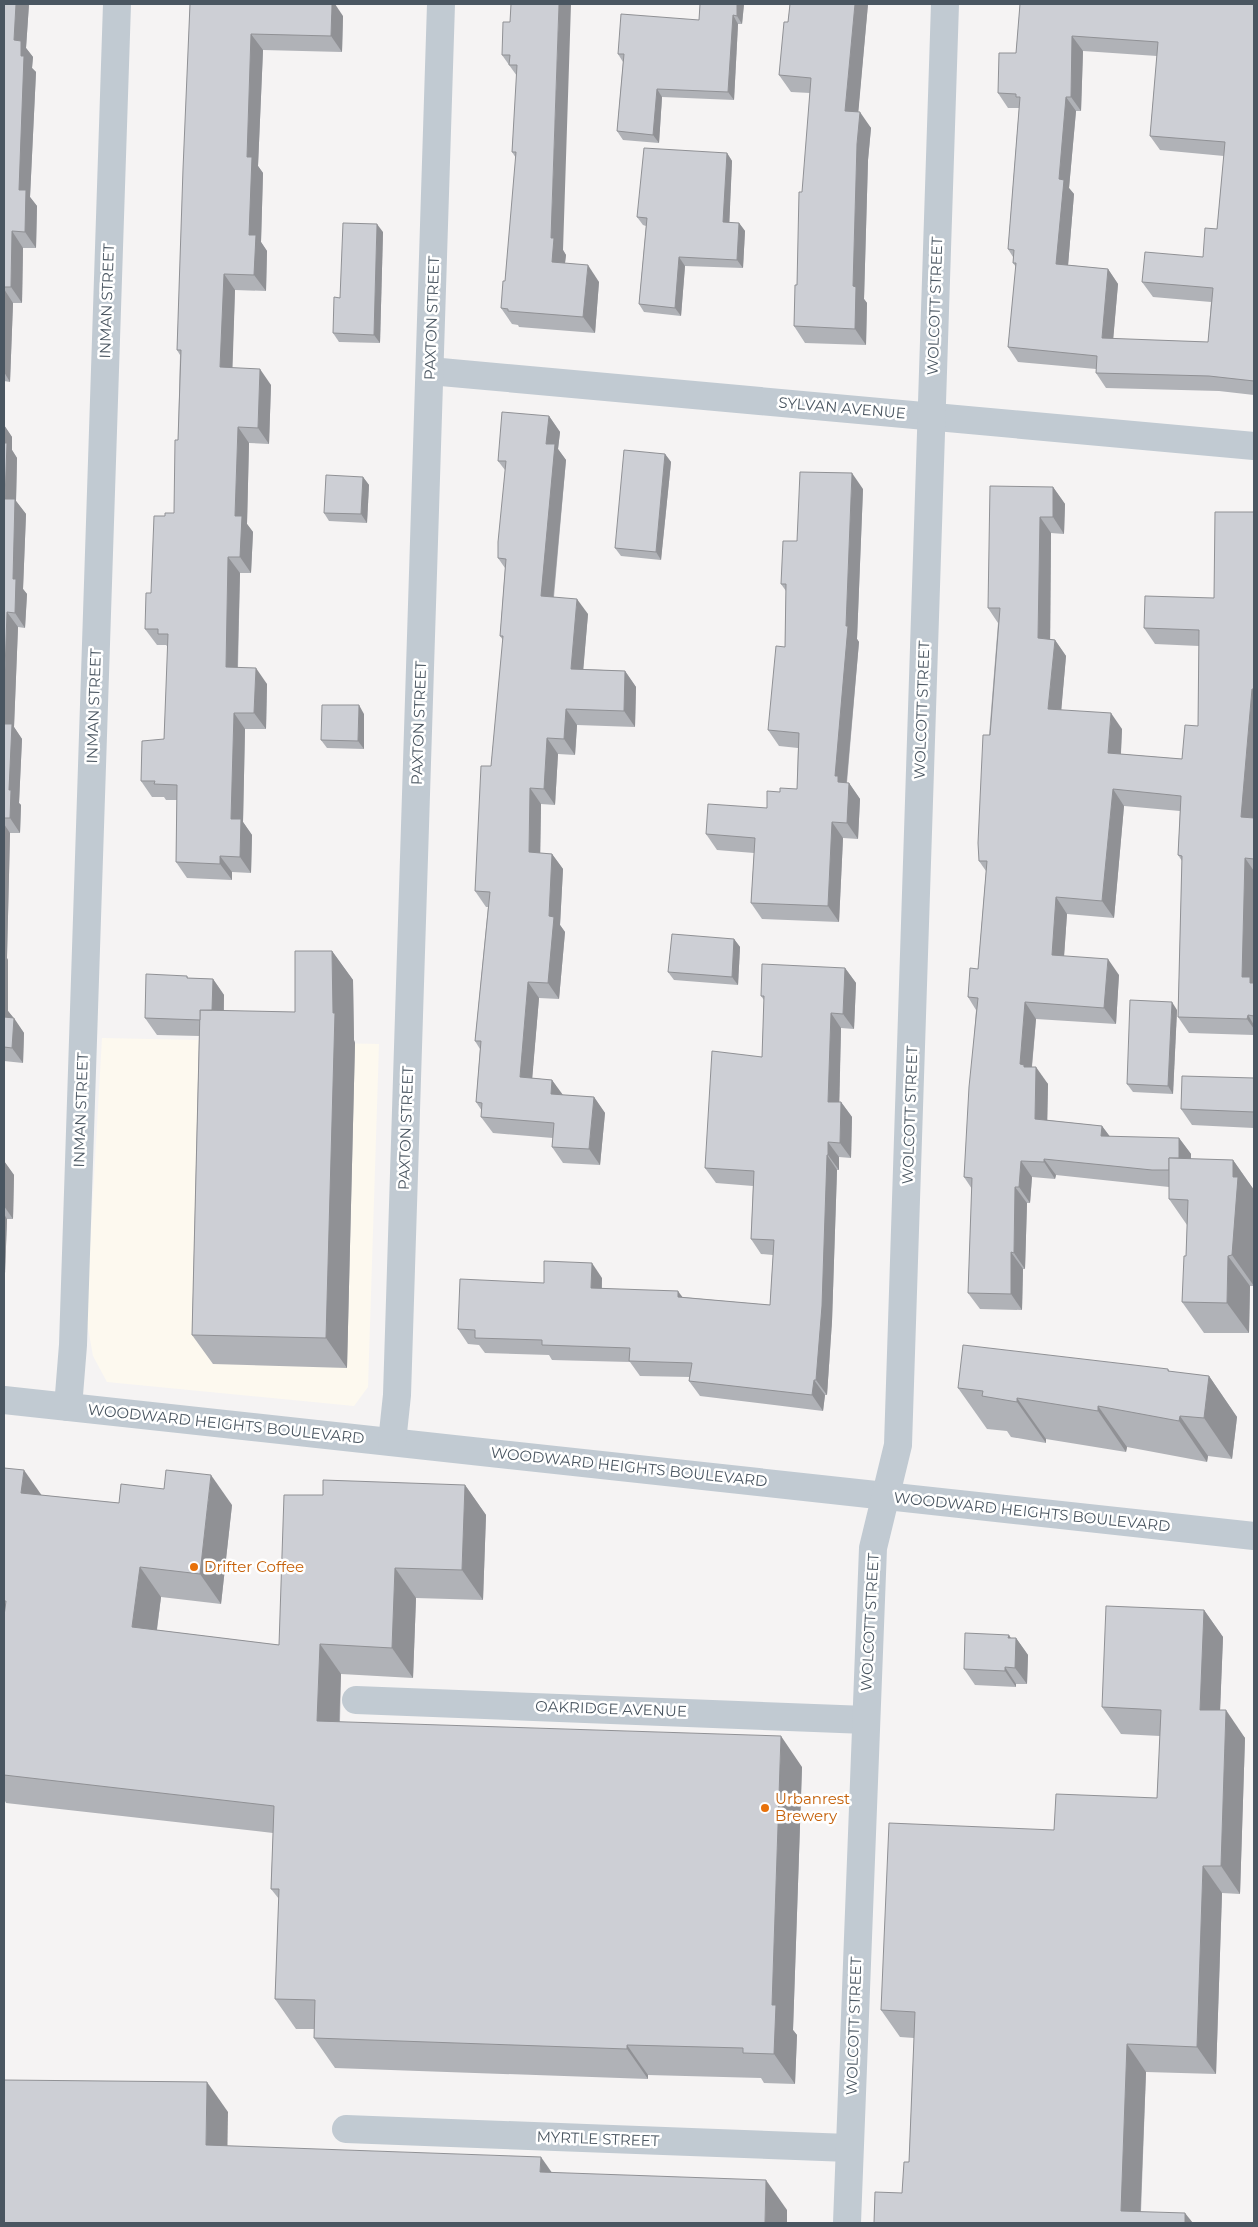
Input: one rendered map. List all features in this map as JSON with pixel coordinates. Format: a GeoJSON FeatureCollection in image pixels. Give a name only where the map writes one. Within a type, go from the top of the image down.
{"type":"FeatureCollection","features":[{"type":"Feature","properties":{"kind":"street","name":"INMAN STREET"},"geometry":{"type":"LineString","coordinates":[[68,1407],[74,1336],[117,4]]}},
{"type":"Feature","properties":{"kind":"street","name":"PAXTON STREET"},"geometry":{"type":"LineString","coordinates":[[392,1442],[397,1395],[441,4]]}},
{"type":"Feature","properties":{"kind":"street","name":"WOLCOTT STREET"},"geometry":{"type":"LineString","coordinates":[[847,2223],[873,1548],[898,1438],[945,4]]}},
{"type":"Feature","properties":{"kind":"street","name":"SYLVAN AVENUE"},"geometry":{"type":"LineString","coordinates":[[430,371],[1254,446]]}},
{"type":"Feature","properties":{"kind":"street","name":"WOODWARD HEIGHTS BOULEVARD"},"geometry":{"type":"LineString","coordinates":[[4,1400],[1254,1536]]}},
{"type":"Feature","properties":{"kind":"street","name":"OAKRIDGE AVENUE"},"geometry":{"type":"LineString","coordinates":[[356,1700],[866,1720]]}},
{"type":"Feature","properties":{"kind":"street","name":"MYRTLE STREET"},"geometry":{"type":"LineString","coordinates":[[346,2129],[850,2148]]}},
{"type":"Feature","properties":{"kind":"shaded area"},"geometry":{"type":"Polygon","coordinates":[[[102,1038],[379,1044],[368,1387],[354,1406],[107,1382],[93,1356],[86,1317],[102,1038]]]}},
{"type":"Feature","properties":{"kind":"building"},"geometry":{"type":"Polygon","coordinates":[[[4,4],[16,4],[14,40],[21,41],[21,56],[24,56],[19,190],[26,190],[25,232],[12,231],[11,287],[4,287],[4,4]]]}},
{"type":"Feature","properties":{"kind":"building"},"geometry":{"type":"Polygon","coordinates":[[[190,4],[332,4],[331,36],[251,34],[247,157],[252,157],[249,235],[256,235],[254,275],[224,274],[220,367],[260,369],[258,428],[238,427],[235,516],[242,516],[240,557],[228,557],[226,667],[256,668],[254,713],[234,713],[231,819],[241,819],[240,857],[220,856],[220,864],[176,862],[177,785],[154,784],[155,781],[141,781],[142,741],[164,739],[168,634],[158,634],[158,629],[145,629],[146,593],[151,593],[154,516],[165,516],[165,513],[174,513],[175,440],[178,440],[181,350],[177,350],[190,4]]]}},
{"type":"Feature","properties":{"kind":"building"},"geometry":{"type":"Polygon","coordinates":[[[511,4],[559,4],[551,238],[554,238],[552,262],[588,265],[583,317],[508,311],[508,309],[501,308],[516,152],[512,152],[517,65],[509,65],[510,55],[502,55],[503,22],[510,22],[511,4]]]}},
{"type":"Feature","properties":{"kind":"building"},"geometry":{"type":"Polygon","coordinates":[[[700,4],[737,4],[737,16],[733,15],[728,92],[657,89],[653,135],[617,131],[624,54],[618,54],[621,14],[699,20],[700,4]]]}},
{"type":"Feature","properties":{"kind":"building"},"geometry":{"type":"Polygon","coordinates":[[[790,4],[855,4],[845,111],[860,112],[857,144],[853,286],[856,287],[855,329],[794,326],[799,192],[802,192],[811,78],[779,75],[784,22],[788,22],[790,4]]]}},
{"type":"Feature","properties":{"kind":"building"},"geometry":{"type":"Polygon","coordinates":[[[1020,4],[1254,4],[1254,381],[1209,376],[1096,373],[1097,356],[1008,347],[1016,263],[1013,263],[1014,250],[1008,249],[1020,97],[1016,97],[1016,94],[998,93],[999,53],[1016,53],[1020,4]],[[1072,36],[1071,97],[1066,97],[1059,179],[1064,180],[1056,264],[1108,269],[1102,338],[1208,342],[1213,288],[1142,282],[1145,252],[1203,257],[1205,228],[1217,229],[1225,142],[1150,136],[1158,42],[1072,36]]]}},
{"type":"Feature","properties":{"kind":"building"},"geometry":{"type":"Polygon","coordinates":[[[644,148],[727,153],[723,222],[739,223],[737,260],[679,257],[675,308],[639,304],[647,218],[637,217],[644,148]]]}},
{"type":"Feature","properties":{"kind":"building"},"geometry":{"type":"Polygon","coordinates":[[[343,223],[377,224],[374,335],[333,333],[334,297],[340,298],[343,223]]]}},
{"type":"Feature","properties":{"kind":"building"},"geometry":{"type":"Polygon","coordinates":[[[502,412],[549,416],[546,444],[555,444],[541,596],[577,599],[571,669],[625,671],[624,711],[566,709],[564,739],[547,738],[544,789],[530,788],[529,852],[552,854],[549,916],[554,917],[548,983],[528,982],[520,1077],[552,1080],[551,1094],[594,1097],[589,1149],[552,1147],[554,1123],[481,1117],[482,1103],[476,1102],[481,1041],[475,1041],[490,892],[475,891],[481,766],[491,766],[503,636],[500,636],[506,559],[498,558],[506,461],[498,461],[502,412]]]}},
{"type":"Feature","properties":{"kind":"building"},"geometry":{"type":"Polygon","coordinates":[[[4,443],[7,443],[5,499],[15,499],[13,579],[16,579],[15,613],[7,612],[4,699],[4,443]]]}},
{"type":"Feature","properties":{"kind":"building"},"geometry":{"type":"Polygon","coordinates":[[[624,450],[665,454],[656,552],[615,548],[624,450]]]}},
{"type":"Feature","properties":{"kind":"building"},"geometry":{"type":"Polygon","coordinates":[[[800,472],[852,473],[846,626],[848,626],[835,776],[838,776],[838,782],[849,783],[847,823],[832,822],[828,906],[751,903],[755,838],[706,834],[708,804],[767,808],[767,791],[780,792],[780,788],[797,789],[799,733],[768,730],[776,646],[785,647],[786,584],[781,584],[783,541],[797,541],[800,472]]]}},
{"type":"Feature","properties":{"kind":"building"},"geometry":{"type":"Polygon","coordinates":[[[326,475],[363,477],[361,514],[324,513],[326,475]]]}},
{"type":"Feature","properties":{"kind":"building"},"geometry":{"type":"Polygon","coordinates":[[[990,486],[1053,487],[1053,517],[1040,517],[1038,638],[1055,640],[1048,709],[1111,713],[1108,753],[1182,759],[1185,725],[1198,726],[1199,630],[1144,628],[1145,596],[1214,598],[1215,512],[1254,512],[1254,689],[1252,689],[1241,817],[1254,818],[1254,859],[1245,858],[1242,977],[1250,977],[1250,983],[1254,983],[1254,1016],[1248,1015],[1247,1019],[1178,1017],[1182,856],[1178,855],[1181,796],[1113,789],[1102,901],[1056,897],[1052,955],[1108,959],[1104,1008],[1025,1002],[1020,1064],[1024,1065],[1024,1067],[1036,1067],[1035,1119],[1102,1126],[1101,1136],[1179,1138],[1179,1158],[1169,1158],[1169,1170],[1044,1159],[1044,1162],[1021,1161],[1019,1187],[1015,1187],[1014,1253],[1011,1252],[1011,1294],[968,1293],[972,1178],[964,1177],[969,1087],[978,998],[968,997],[970,968],[978,969],[987,861],[979,861],[978,843],[983,735],[990,735],[1000,608],[988,608],[990,486]]]}},
{"type":"Feature","properties":{"kind":"building"},"geometry":{"type":"Polygon","coordinates":[[[322,705],[359,705],[358,741],[321,740],[322,705]]]}},
{"type":"Feature","properties":{"kind":"building"},"geometry":{"type":"Polygon","coordinates":[[[4,724],[12,724],[9,790],[11,790],[10,818],[4,818],[4,724]]]}},
{"type":"Feature","properties":{"kind":"building"},"geometry":{"type":"Polygon","coordinates":[[[672,934],[734,939],[732,977],[668,972],[672,934]]]}},
{"type":"Feature","properties":{"kind":"building"},"geometry":{"type":"Polygon","coordinates":[[[295,951],[332,951],[333,1013],[335,1013],[326,1338],[192,1335],[200,1010],[295,1012],[295,951]]]}},
{"type":"Feature","properties":{"kind":"building"},"geometry":{"type":"Polygon","coordinates":[[[762,964],[845,968],[843,1014],[831,1013],[828,1102],[841,1102],[840,1143],[828,1142],[822,1306],[816,1380],[814,1380],[812,1395],[689,1381],[692,1363],[629,1361],[630,1348],[542,1345],[542,1340],[475,1338],[475,1330],[458,1329],[460,1279],[544,1283],[544,1261],[592,1263],[591,1288],[678,1291],[678,1297],[770,1305],[774,1240],[751,1239],[754,1171],[705,1168],[712,1051],[762,1057],[764,996],[761,996],[762,964]]]}},
{"type":"Feature","properties":{"kind":"building"},"geometry":{"type":"Polygon","coordinates":[[[146,974],[213,979],[212,1010],[200,1010],[200,1020],[145,1018],[146,974]]]}},
{"type":"Feature","properties":{"kind":"building"},"geometry":{"type":"Polygon","coordinates":[[[1130,1000],[1172,1002],[1168,1086],[1127,1084],[1130,1000]]]}},
{"type":"Feature","properties":{"kind":"building"},"geometry":{"type":"Polygon","coordinates":[[[4,1017],[14,1018],[12,1048],[4,1047],[4,1017]]]}},
{"type":"Feature","properties":{"kind":"building"},"geometry":{"type":"Polygon","coordinates":[[[1182,1076],[1254,1078],[1254,1112],[1181,1109],[1182,1076]]]}},
{"type":"Feature","properties":{"kind":"building"},"geometry":{"type":"Polygon","coordinates":[[[1169,1158],[1233,1160],[1233,1177],[1238,1177],[1232,1255],[1228,1256],[1227,1303],[1182,1302],[1188,1200],[1169,1199],[1169,1158]]]}},
{"type":"Feature","properties":{"kind":"building"},"geometry":{"type":"Polygon","coordinates":[[[963,1345],[1168,1369],[1168,1371],[1209,1376],[1204,1418],[1180,1416],[1179,1421],[1098,1406],[1098,1411],[1017,1398],[1017,1402],[982,1396],[983,1391],[958,1388],[963,1345]]]}},
{"type":"Feature","properties":{"kind":"building"},"geometry":{"type":"Polygon","coordinates":[[[4,1468],[24,1470],[21,1493],[119,1503],[121,1484],[164,1489],[166,1470],[211,1475],[200,1574],[140,1567],[132,1627],[279,1645],[284,1495],[323,1495],[323,1480],[465,1485],[462,1570],[395,1568],[392,1648],[320,1644],[317,1721],[781,1736],[772,2005],[776,2005],[774,2054],[743,2053],[743,2048],[627,2045],[627,2049],[314,2038],[315,2000],[275,1999],[279,1889],[271,1889],[274,1806],[4,1775],[4,1616],[6,1601],[4,1601],[4,1468]]]}},
{"type":"Feature","properties":{"kind":"building"},"geometry":{"type":"Polygon","coordinates":[[[1106,1606],[1204,1610],[1200,1710],[1226,1710],[1221,1866],[1203,1866],[1197,2047],[1127,2044],[1121,2211],[1185,2213],[1185,2223],[874,2223],[875,2192],[902,2193],[904,2162],[909,2162],[915,2012],[881,2010],[889,1823],[1054,1830],[1056,1794],[1157,1798],[1161,1710],[1102,1707],[1106,1606]]]}},
{"type":"Feature","properties":{"kind":"building"},"geometry":{"type":"Polygon","coordinates":[[[965,1633],[1009,1635],[1008,1638],[1016,1638],[1015,1668],[1005,1667],[1005,1671],[964,1669],[965,1633]]]}},
{"type":"Feature","properties":{"kind":"building"},"geometry":{"type":"Polygon","coordinates":[[[4,2080],[207,2082],[206,2145],[541,2157],[540,2172],[766,2180],[765,2223],[4,2223],[4,2080]]]}},
{"type":"Feature","properties":{"kind":"place","name":"Drifter Coffee"},"geometry":{"type":"Point","coordinates":[194,1567]}},
{"type":"Feature","properties":{"kind":"place","name":"Urbanrest Brewery"},"geometry":{"type":"Point","coordinates":[765,1808]}}]}
